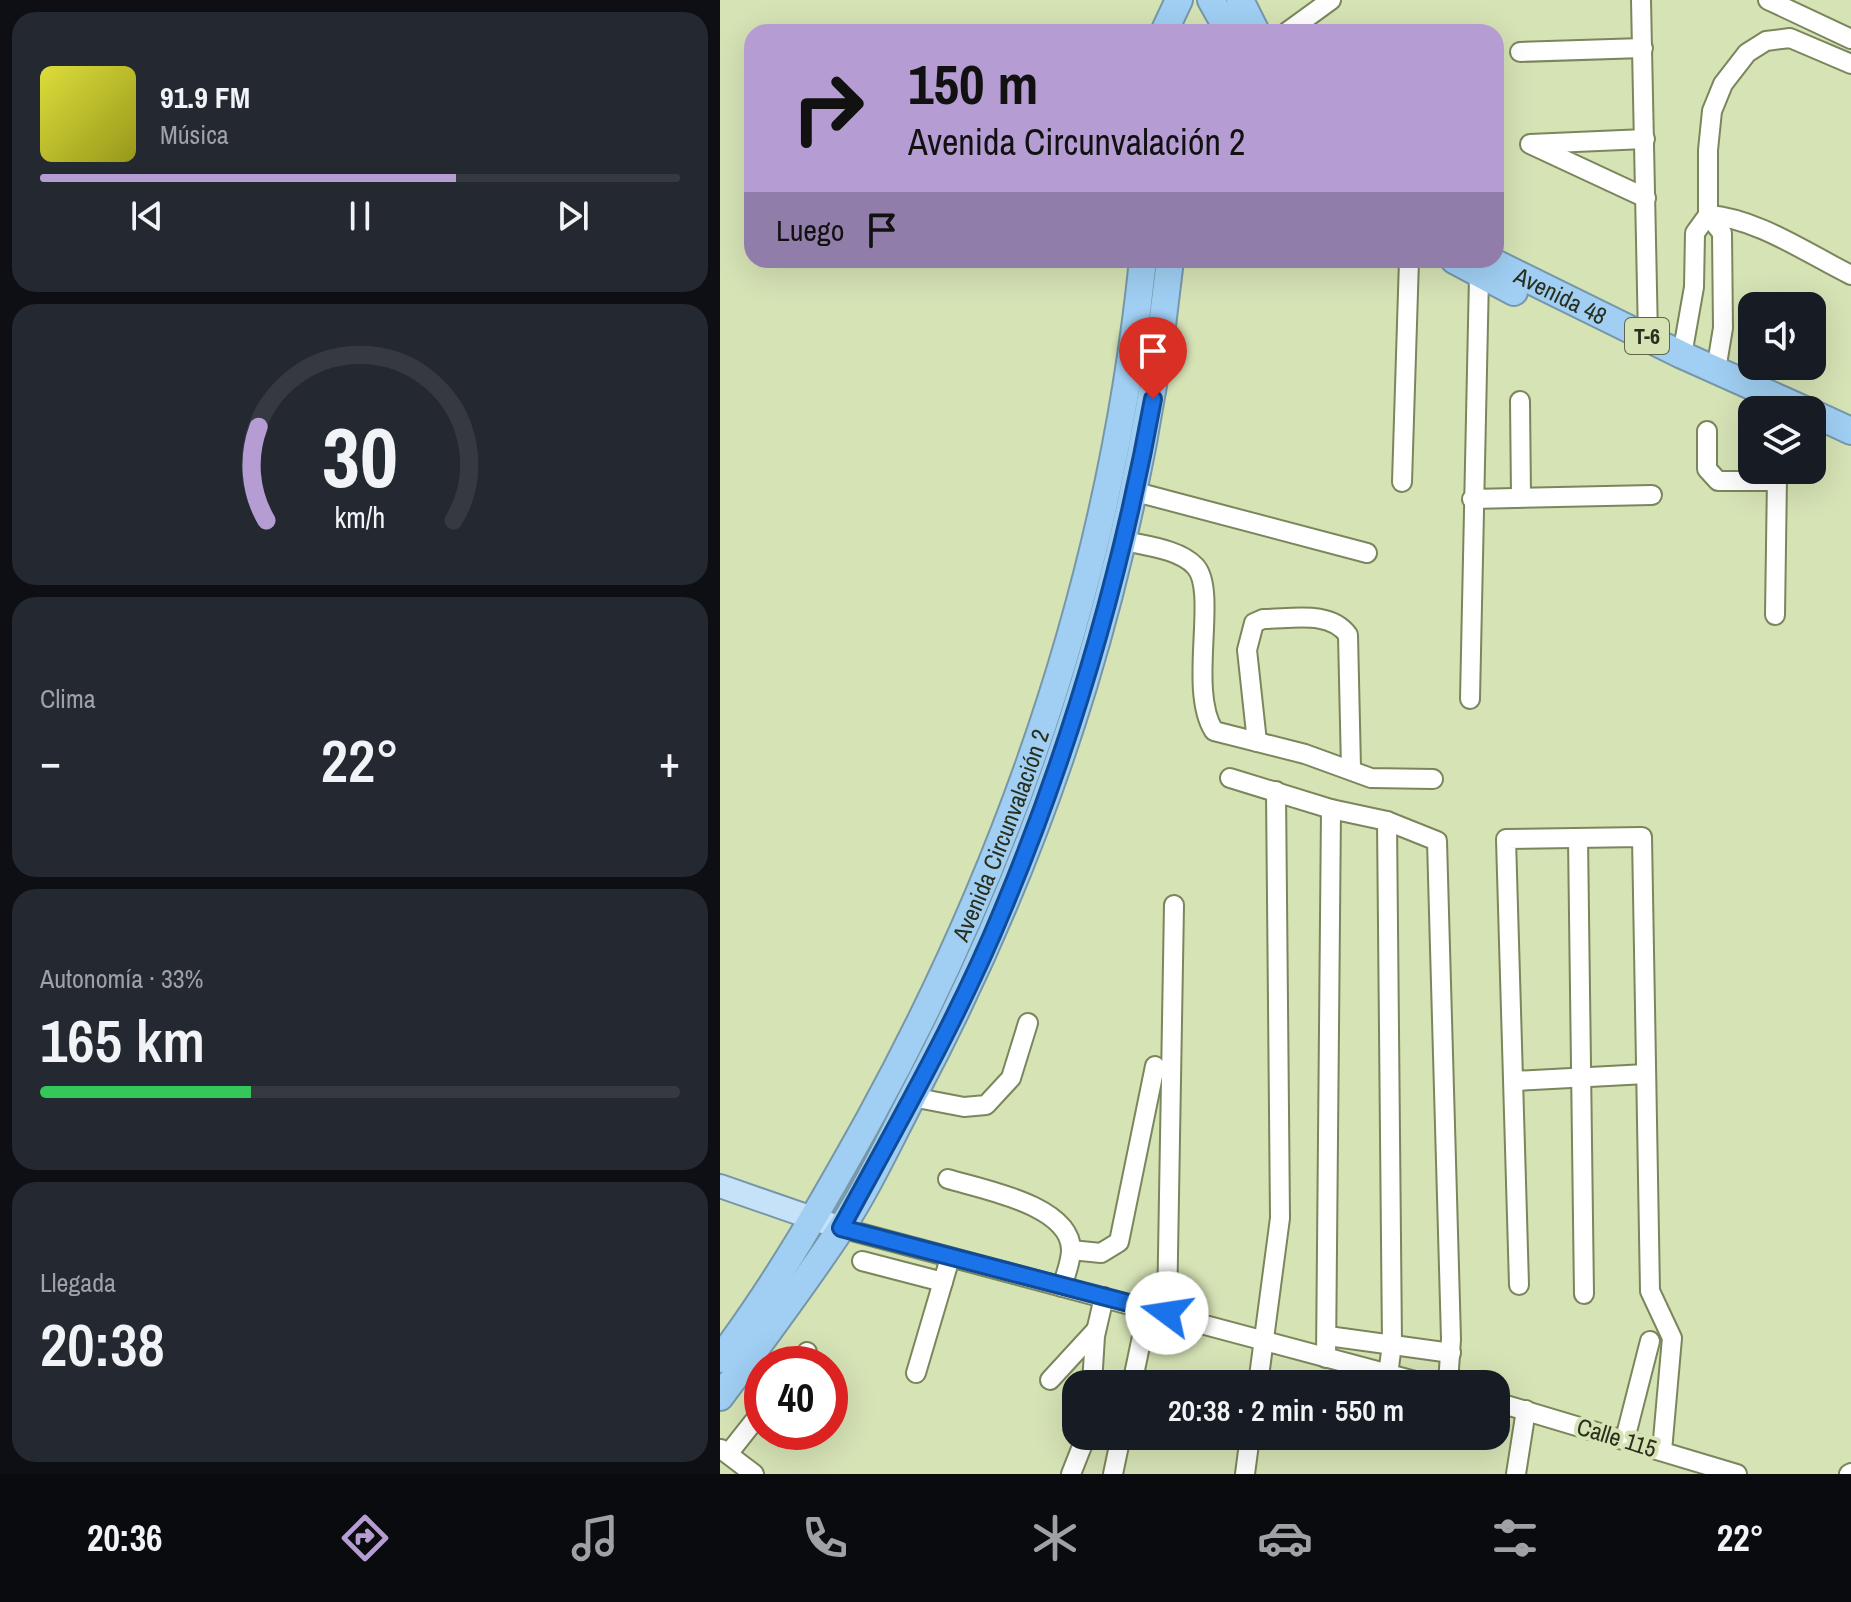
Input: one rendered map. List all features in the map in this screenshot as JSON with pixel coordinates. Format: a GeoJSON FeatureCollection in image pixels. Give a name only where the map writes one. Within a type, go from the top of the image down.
{"type":"FeatureCollection","features":[{"type":"Feature","properties":{"kind":"highway"},"geometry":{"type":"LineString","coordinates":[[1160,0],[1162,24]]}},
{"type":"Feature","properties":{"kind":"highway"},"geometry":{"type":"LineString","coordinates":[[1166,24],[1179,0]]}},
{"type":"Feature","properties":{"kind":"highway"},"geometry":{"type":"LineString","coordinates":[[1240,0],[1252,24]]}},
{"type":"Feature","properties":{"kind":"highway"},"geometry":{"type":"LineString","coordinates":[[1206,24],[1215,3]]}},
{"type":"Feature","properties":{"kind":"highway"},"geometry":{"type":"LineString","coordinates":[[1215,3],[1225,24]]}},
{"type":"Feature","properties":{"kind":"highway","name":"Avenida Circunvalación 2"},"geometry":{"type":"LineString","coordinates":[[720,1359],[814,1220],[912,1042],[977,904],[1041,734],[1097,541],[1134,350],[1142,268]]}},
{"type":"Feature","properties":{"kind":"highway","name":"Avenida Circunvalación 2"},"geometry":{"type":"LineString","coordinates":[[720,1397],[841,1228],[954,1017],[1002,912],[1052,786],[1094,659],[1125,541],[1158,368],[1169,268]]}},
{"type":"Feature","properties":{"kind":"highway","name":"Avenida 48"},"geometry":{"type":"LineString","coordinates":[[1484,268],[1648,337],[1774,396]]}},
{"type":"Feature","properties":{"kind":"highway","name":"Avenida 48"},"geometry":{"type":"LineString","coordinates":[[1484,268],[1738,396]]}},
{"type":"Feature","properties":{"kind":"highway"},"geometry":{"type":"LineString","coordinates":[[1826,419],[1851,431]]}},
{"type":"Feature","properties":{"kind":"highway"},"geometry":{"type":"LineString","coordinates":[[1826,437],[1851,449]]}},
{"type":"Feature","properties":{"kind":"main road"},"geometry":{"type":"LineString","coordinates":[[720,1186],[841,1228]]}},
{"type":"Feature","properties":{"kind":"street"},"geometry":{"type":"LineString","coordinates":[[1298,24],[1330,0]]}},
{"type":"Feature","properties":{"kind":"street"},"geometry":{"type":"LineString","coordinates":[[1641,0],[1648,337]]}},
{"type":"Feature","properties":{"kind":"street"},"geometry":{"type":"LineString","coordinates":[[1768,0],[1851,39]]}},
{"type":"Feature","properties":{"kind":"street"},"geometry":{"type":"LineString","coordinates":[[1682,355],[1694,287],[1695,233],[1708,215],[1708,150],[1712,111],[1723,84],[1747,53],[1766,41],[1790,38],[1851,64]]}},
{"type":"Feature","properties":{"kind":"street"},"geometry":{"type":"LineString","coordinates":[[1520,52],[1643,48]]}},
{"type":"Feature","properties":{"kind":"street"},"geometry":{"type":"LineString","coordinates":[[1645,139],[1530,144],[1646,198]]}},
{"type":"Feature","properties":{"kind":"street"},"geometry":{"type":"LineString","coordinates":[[1708,215],[1726,216],[1851,275]]}},
{"type":"Feature","properties":{"kind":"street"},"geometry":{"type":"LineString","coordinates":[[1708,215],[1722,233],[1723,328],[1716,370]]}},
{"type":"Feature","properties":{"kind":"street"},"geometry":{"type":"LineString","coordinates":[[1402,482],[1409,268]]}},
{"type":"Feature","properties":{"kind":"street"},"geometry":{"type":"LineString","coordinates":[[1470,699],[1472,499],[1484,268]]}},
{"type":"Feature","properties":{"kind":"street"},"geometry":{"type":"LineString","coordinates":[[1520,401],[1521,496]]}},
{"type":"Feature","properties":{"kind":"street"},"geometry":{"type":"LineString","coordinates":[[1707,431],[1707,469],[1718,481],[1738,481]]}},
{"type":"Feature","properties":{"kind":"street"},"geometry":{"type":"LineString","coordinates":[[1775,615],[1779,484]]}},
{"type":"Feature","properties":{"kind":"street"},"geometry":{"type":"LineString","coordinates":[[1136,492],[1367,553]]}},
{"type":"Feature","properties":{"kind":"street"},"geometry":{"type":"LineString","coordinates":[[1472,499],[1652,495]]}},
{"type":"Feature","properties":{"kind":"street"},"geometry":{"type":"LineString","coordinates":[[1125,541],[1172,552],[1195,565],[1203,580],[1205,716],[1214,731],[1351,768],[1371,778],[1433,779]]}},
{"type":"Feature","properties":{"kind":"street"},"geometry":{"type":"LineString","coordinates":[[1257,742],[1247,650],[1254,623],[1263,619],[1329,619],[1340,625],[1348,635],[1351,768]]}},
{"type":"Feature","properties":{"kind":"street"},"geometry":{"type":"LineString","coordinates":[[1230,778],[1331,809],[1387,821],[1437,841],[1449,1370]]}},
{"type":"Feature","properties":{"kind":"street"},"geometry":{"type":"LineString","coordinates":[[1260,1370],[1280,1218],[1276,791]]}},
{"type":"Feature","properties":{"kind":"street"},"geometry":{"type":"LineString","coordinates":[[1326,1358],[1331,809]]}},
{"type":"Feature","properties":{"kind":"street"},"geometry":{"type":"LineString","coordinates":[[1387,821],[1392,1344],[1389,1370]]}},
{"type":"Feature","properties":{"kind":"street"},"geometry":{"type":"LineString","coordinates":[[1519,1285],[1506,839],[1642,837],[1650,1291],[1672,1338],[1662,1451]]}},
{"type":"Feature","properties":{"kind":"street"},"geometry":{"type":"LineString","coordinates":[[1578,838],[1578,1076],[1584,1294]]}},
{"type":"Feature","properties":{"kind":"street"},"geometry":{"type":"LineString","coordinates":[[1167,1313],[1174,905]]}},
{"type":"Feature","properties":{"kind":"street"},"geometry":{"type":"LineString","coordinates":[[912,1097],[964,1107],[986,1105],[1011,1078],[1028,1023]]}},
{"type":"Feature","properties":{"kind":"street"},"geometry":{"type":"LineString","coordinates":[[1071,1250],[1101,1253],[1119,1242],[1155,1066]]}},
{"type":"Feature","properties":{"kind":"street"},"geometry":{"type":"LineString","coordinates":[[1514,1081],[1646,1074]]}},
{"type":"Feature","properties":{"kind":"street"},"geometry":{"type":"LineString","coordinates":[[948,1179],[1035,1205],[1067,1234],[1071,1250],[1062,1287]]}},
{"type":"Feature","properties":{"kind":"street"},"geometry":{"type":"LineString","coordinates":[[841,1228],[1167,1313],[1370,1370]]}},
{"type":"Feature","properties":{"kind":"street"},"geometry":{"type":"LineString","coordinates":[[916,1373],[950,1258]]}},
{"type":"Feature","properties":{"kind":"street"},"geometry":{"type":"LineString","coordinates":[[862,1261],[943,1282]]}},
{"type":"Feature","properties":{"kind":"street"},"geometry":{"type":"LineString","coordinates":[[1093,1370],[1096,1330],[1104,1297]]}},
{"type":"Feature","properties":{"kind":"street"},"geometry":{"type":"LineString","coordinates":[[1135,1370],[1148,1308]]}},
{"type":"Feature","properties":{"kind":"street"},"geometry":{"type":"LineString","coordinates":[[1050,1380],[1096,1330]]}},
{"type":"Feature","properties":{"kind":"street"},"geometry":{"type":"LineString","coordinates":[[1328,1336],[1451,1353]]}},
{"type":"Feature","properties":{"kind":"street"},"geometry":{"type":"LineString","coordinates":[[1625,1439],[1650,1341]]}},
{"type":"Feature","properties":{"kind":"street","name":"Calle 115"},"geometry":{"type":"LineString","coordinates":[[1510,1406],[1737,1474]]}},
{"type":"Feature","properties":{"kind":"street"},"geometry":{"type":"LineString","coordinates":[[1516,1474],[1526,1410]]}},
{"type":"Feature","properties":{"kind":"street"},"geometry":{"type":"LineString","coordinates":[[744,1430],[724,1451],[754,1474]]}},
{"type":"Feature","properties":{"kind":"street"},"geometry":{"type":"LineString","coordinates":[[1071,1474],[1080,1450]]}},
{"type":"Feature","properties":{"kind":"street"},"geometry":{"type":"LineString","coordinates":[[1113,1474],[1118,1450]]}},
{"type":"Feature","properties":{"kind":"street"},"geometry":{"type":"LineString","coordinates":[[1245,1474],[1248,1450]]}},
{"type":"Feature","properties":{"kind":"route"},"geometry":{"type":"LineString","coordinates":[[1153,399],[1136,492],[1094,659],[1052,786],[1002,912],[954,1017],[841,1228],[1167,1313]]}}]}
